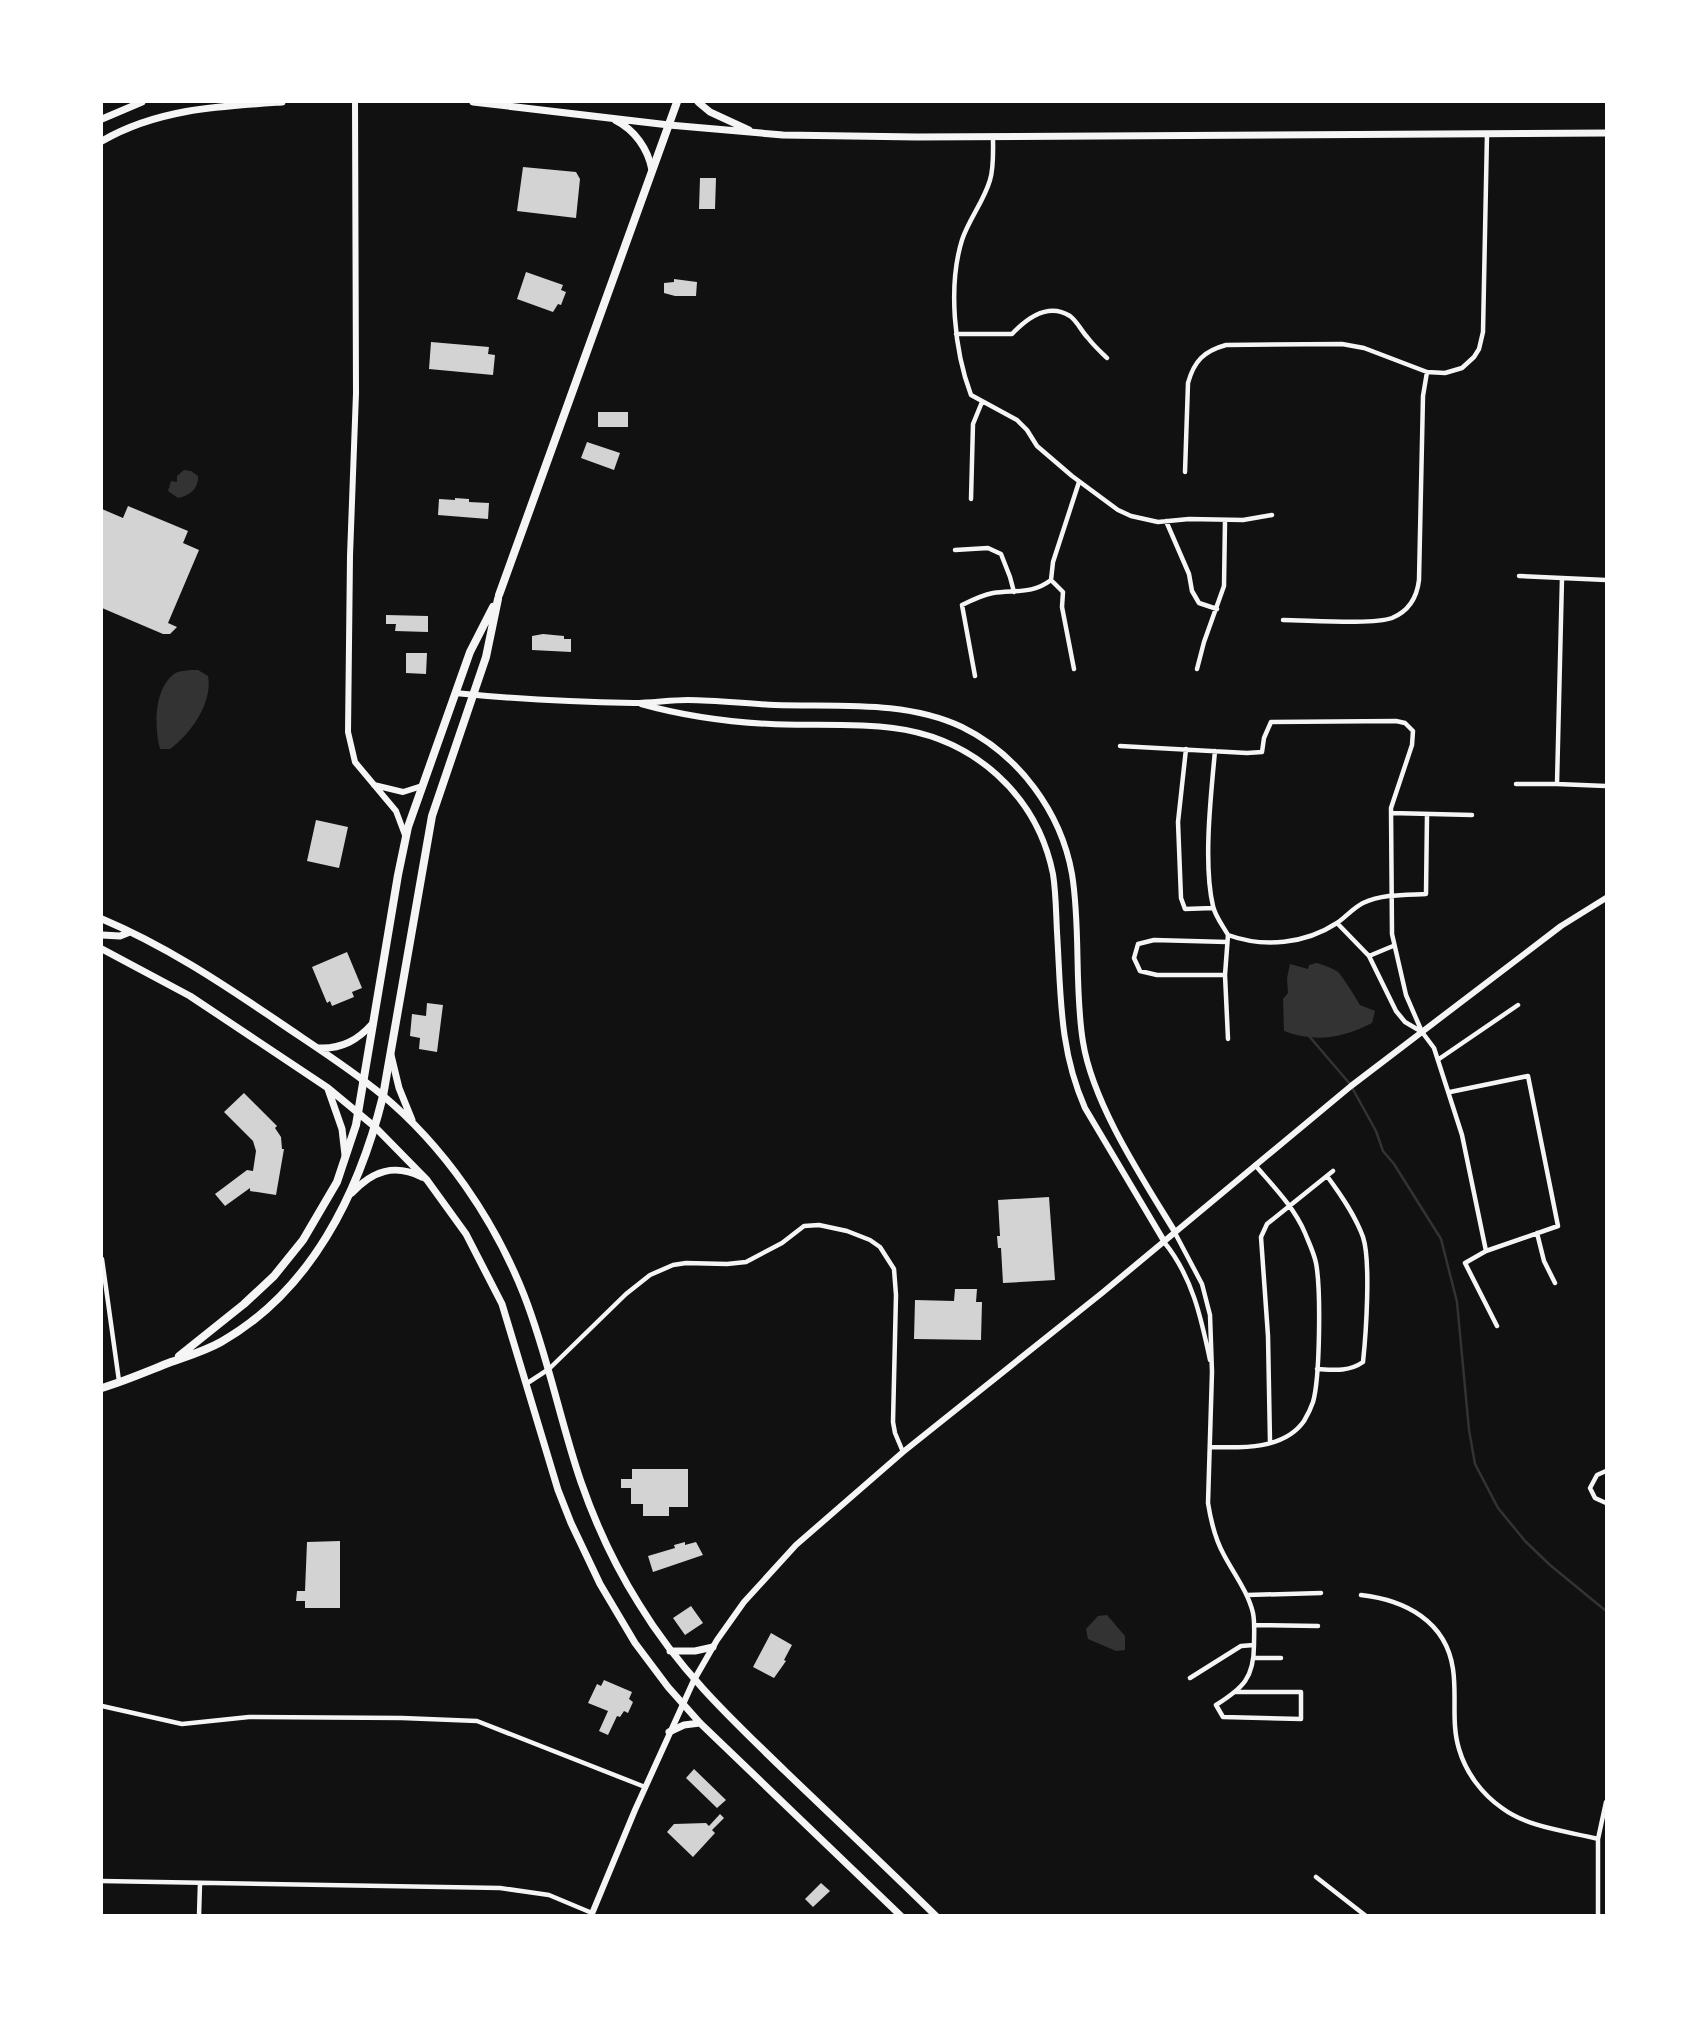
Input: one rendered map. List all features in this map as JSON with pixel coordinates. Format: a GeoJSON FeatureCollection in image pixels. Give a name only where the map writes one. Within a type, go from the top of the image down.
{"type":"FeatureCollection","features":[{"type":"Feature","properties":{"kind":"highway"},"geometry":{"type":"LineString","coordinates":[[171,1362],[244,1304],[274,1276],[303,1240],[327,1202],[345,1162],[359,1112],[406,837],[455,693],[476,638],[498,597],[677,102]]}},
{"type":"Feature","properties":{"kind":"highway"},"geometry":{"type":"LineString","coordinates":[[102,1388],[219,1343],[235,1333],[269,1306],[303,1270],[352,1193],[376,1127],[383,1096],[432,816],[486,657],[498,597]]}},
{"type":"Feature","properties":{"kind":"highway"},"geometry":{"type":"LineString","coordinates":[[235,1333],[237,1318],[244,1304]]}},
{"type":"Feature","properties":{"kind":"main road"},"geometry":{"type":"LineString","coordinates":[[102,118],[142,102]]}},
{"type":"Feature","properties":{"kind":"main road"},"geometry":{"type":"LineString","coordinates":[[102,141],[132,125],[179,111],[282,102]]}},
{"type":"Feature","properties":{"kind":"main road"},"geometry":{"type":"LineString","coordinates":[[473,102],[756,133],[993,137],[1606,133]]}},
{"type":"Feature","properties":{"kind":"main road"},"geometry":{"type":"LineString","coordinates":[[698,102],[711,112],[756,133]]}},
{"type":"Feature","properties":{"kind":"main road"},"geometry":{"type":"LineString","coordinates":[[611,118],[626,126],[636,136],[653,172]]}},
{"type":"Feature","properties":{"kind":"main road"},"geometry":{"type":"LineString","coordinates":[[102,919],[210,975],[363,1080],[416,1127],[461,1181],[489,1223],[524,1295],[549,1369],[572,1453],[598,1527],[638,1603],[670,1651],[721,1709],[936,1916]]}},
{"type":"Feature","properties":{"kind":"main road"},"geometry":{"type":"LineString","coordinates":[[102,935],[120,936],[130,932]]}},
{"type":"Feature","properties":{"kind":"main road"},"geometry":{"type":"LineString","coordinates":[[102,949],[190,996],[328,1088],[376,1127],[427,1180],[454,1215],[491,1281],[510,1327],[558,1490],[585,1554],[615,1612],[635,1643],[700,1723],[901,1916]]}},
{"type":"Feature","properties":{"kind":"main road"},"geometry":{"type":"LineString","coordinates":[[317,1048],[335,1048],[348,1043],[373,1023]]}},
{"type":"Feature","properties":{"kind":"main road"},"geometry":{"type":"LineString","coordinates":[[390,1054],[416,1127]]}},
{"type":"Feature","properties":{"kind":"main road"},"geometry":{"type":"LineString","coordinates":[[328,1088],[342,1129],[345,1162]]}},
{"type":"Feature","properties":{"kind":"main road"},"geometry":{"type":"LineString","coordinates":[[352,1193],[371,1176],[391,1169],[406,1170],[427,1180]]}},
{"type":"Feature","properties":{"kind":"main road"},"geometry":{"type":"LineString","coordinates":[[670,1651],[693,1652],[713,1647]]}},
{"type":"Feature","properties":{"kind":"main road"},"geometry":{"type":"LineString","coordinates":[[669,1732],[685,1725],[700,1723]]}},
{"type":"Feature","properties":{"kind":"street"},"geometry":{"type":"LineString","coordinates":[[355,102],[356,393],[349,744],[355,762],[396,811],[406,837]]}},
{"type":"Feature","properties":{"kind":"street"},"geometry":{"type":"LineString","coordinates":[[1185,472],[1188,383],[1192,369],[1200,357],[1212,349],[1226,345],[1342,344],[1364,348],[1427,372],[1445,373],[1462,368],[1474,357],[1482,341],[1487,134]]}},
{"type":"Feature","properties":{"kind":"street"},"geometry":{"type":"LineString","coordinates":[[993,137],[990,180],[966,229],[956,275],[956,334],[971,395],[1017,420],[1037,446],[1079,482],[1130,516],[1144,520],[1225,521],[1272,515]]}},
{"type":"Feature","properties":{"kind":"street"},"geometry":{"type":"LineString","coordinates":[[956,334],[1012,334],[1025,320],[1037,313],[1051,310],[1071,317],[1107,358]]}},
{"type":"Feature","properties":{"kind":"street"},"geometry":{"type":"LineString","coordinates":[[1283,620],[1384,620],[1402,612],[1414,599],[1419,580],[1423,396],[1427,372]]}},
{"type":"Feature","properties":{"kind":"street"},"geometry":{"type":"LineString","coordinates":[[971,499],[973,424],[982,402]]}},
{"type":"Feature","properties":{"kind":"street"},"geometry":{"type":"LineString","coordinates":[[1074,669],[1062,607],[1063,593],[1051,580],[1053,562],[1079,482]]}},
{"type":"Feature","properties":{"kind":"street"},"geometry":{"type":"LineString","coordinates":[[1166,521],[1199,603],[1217,609]]}},
{"type":"Feature","properties":{"kind":"street"},"geometry":{"type":"LineString","coordinates":[[1197,669],[1217,609],[1225,572],[1225,521]]}},
{"type":"Feature","properties":{"kind":"street"},"geometry":{"type":"LineString","coordinates":[[955,550],[988,548],[1001,554],[1014,592]]}},
{"type":"Feature","properties":{"kind":"street"},"geometry":{"type":"LineString","coordinates":[[1519,576],[1606,580]]}},
{"type":"Feature","properties":{"kind":"street"},"geometry":{"type":"LineString","coordinates":[[1557,785],[1562,578]]}},
{"type":"Feature","properties":{"kind":"street"},"geometry":{"type":"LineString","coordinates":[[975,676],[962,605],[993,593],[1026,592],[1051,580]]}},
{"type":"Feature","properties":{"kind":"street"},"geometry":{"type":"LineString","coordinates":[[455,693],[636,703],[698,700],[901,710],[927,715],[961,727],[995,747],[1035,788],[1047,806],[1068,858],[1074,892],[1083,1042],[1093,1082],[1138,1171],[1195,1269],[1207,1299],[1212,1332],[1208,1503],[1220,1548],[1247,1595],[1254,1625],[1254,1658],[1251,1672],[1236,1692],[1216,1705],[1223,1717],[1301,1719],[1301,1692],[1236,1692]]}},
{"type":"Feature","properties":{"kind":"street"},"geometry":{"type":"LineString","coordinates":[[636,703],[705,719],[774,724],[873,726],[906,730],[937,738],[968,752],[1009,786],[1035,824],[1050,862],[1055,894],[1064,1044],[1075,1087],[1192,1288],[1212,1372]]}},
{"type":"Feature","properties":{"kind":"street"},"geometry":{"type":"LineString","coordinates":[[1119,746],[1262,752],[1264,738],[1271,722],[1396,721],[1405,723],[1413,731],[1412,744],[1391,813],[1393,946],[1406,995],[1422,1032],[1439,1059],[1450,1092],[1462,1135],[1486,1251]]}},
{"type":"Feature","properties":{"kind":"street"},"geometry":{"type":"LineString","coordinates":[[1186,749],[1178,822],[1181,898],[1185,909],[1213,908]]}},
{"type":"Feature","properties":{"kind":"street"},"geometry":{"type":"LineString","coordinates":[[1215,751],[1209,871],[1213,908],[1228,935],[1225,975],[1228,1039]]}},
{"type":"Feature","properties":{"kind":"street"},"geometry":{"type":"LineString","coordinates":[[1517,783],[1606,786]]}},
{"type":"Feature","properties":{"kind":"street"},"geometry":{"type":"LineString","coordinates":[[374,785],[403,792],[422,786]]}},
{"type":"Feature","properties":{"kind":"street"},"geometry":{"type":"LineString","coordinates":[[1391,813],[1472,815]]}},
{"type":"Feature","properties":{"kind":"street"},"geometry":{"type":"LineString","coordinates":[[1228,935],[1241,939],[1293,942],[1311,937],[1337,923],[1362,904],[1391,895],[1426,894],[1427,815]]}},
{"type":"Feature","properties":{"kind":"street"},"geometry":{"type":"LineString","coordinates":[[102,1881],[500,1888],[549,1895],[592,1914],[682,1703],[713,1647],[744,1602],[816,1525],[1255,1165],[1422,1032],[1561,926],[1606,898]]}},
{"type":"Feature","properties":{"kind":"street"},"geometry":{"type":"LineString","coordinates":[[1337,923],[1369,956],[1396,1011],[1405,1021],[1422,1032]]}},
{"type":"Feature","properties":{"kind":"street"},"geometry":{"type":"LineString","coordinates":[[1225,975],[1157,975],[1140,971],[1134,958],[1138,944],[1154,940],[1227,942]]}},
{"type":"Feature","properties":{"kind":"street"},"geometry":{"type":"LineString","coordinates":[[1369,956],[1393,946]]}},
{"type":"Feature","properties":{"kind":"street"},"geometry":{"type":"LineString","coordinates":[[1439,1059],[1518,1005]]}},
{"type":"Feature","properties":{"kind":"street"},"geometry":{"type":"LineString","coordinates":[[1450,1092],[1528,1076],[1558,1226],[1486,1251],[1465,1263],[1497,1326]]}},
{"type":"Feature","properties":{"kind":"street"},"geometry":{"type":"LineString","coordinates":[[1210,1447],[1263,1445],[1286,1436],[1303,1422],[1313,1402],[1317,1369],[1318,1283],[1315,1261],[1304,1231],[1289,1206],[1255,1165]]}},
{"type":"Feature","properties":{"kind":"street"},"geometry":{"type":"LineString","coordinates":[[1270,1442],[1268,1336],[1261,1237],[1267,1224],[1334,1171]]}},
{"type":"Feature","properties":{"kind":"street"},"geometry":{"type":"LineString","coordinates":[[1317,1369],[1355,1368],[1363,1362],[1365,1346],[1364,1239],[1355,1219],[1327,1176]]}},
{"type":"Feature","properties":{"kind":"street"},"geometry":{"type":"LineString","coordinates":[[526,1384],[549,1369],[638,1284],[661,1270],[686,1263],[746,1262],[782,1243],[804,1226],[847,1231],[880,1247],[894,1269],[896,1295],[893,1422],[903,1452]]}},
{"type":"Feature","properties":{"kind":"street"},"geometry":{"type":"LineString","coordinates":[[1537,1233],[1544,1261],[1555,1283]]}},
{"type":"Feature","properties":{"kind":"street"},"geometry":{"type":"LineString","coordinates":[[102,1259],[113,1350],[120,1382]]}},
{"type":"Feature","properties":{"kind":"street"},"geometry":{"type":"LineString","coordinates":[[1606,1471],[1593,1478],[1590,1488],[1595,1498],[1606,1503]]}},
{"type":"Feature","properties":{"kind":"street"},"geometry":{"type":"LineString","coordinates":[[1247,1595],[1321,1593]]}},
{"type":"Feature","properties":{"kind":"street"},"geometry":{"type":"LineString","coordinates":[[1361,1595],[1386,1598],[1408,1606],[1426,1619],[1441,1637],[1453,1669],[1458,1747],[1469,1773],[1485,1794],[1504,1810],[1524,1820],[1598,1839]]}},
{"type":"Feature","properties":{"kind":"street"},"geometry":{"type":"LineString","coordinates":[[1254,1625],[1318,1626]]}},
{"type":"Feature","properties":{"kind":"street"},"geometry":{"type":"LineString","coordinates":[[1190,1678],[1241,1646],[1254,1646]]}},
{"type":"Feature","properties":{"kind":"street"},"geometry":{"type":"LineString","coordinates":[[1254,1658],[1281,1658]]}},
{"type":"Feature","properties":{"kind":"street"},"geometry":{"type":"LineString","coordinates":[[102,1706],[182,1724],[249,1717],[477,1721],[645,1787]]}},
{"type":"Feature","properties":{"kind":"street"},"geometry":{"type":"LineString","coordinates":[[1598,1916],[1598,1839],[1606,1802]]}},
{"type":"Feature","properties":{"kind":"street"},"geometry":{"type":"LineString","coordinates":[[1316,1877],[1366,1916]]}},
{"type":"Feature","properties":{"kind":"street"},"geometry":{"type":"LineString","coordinates":[[199,1916],[200,1883]]}},
{"type":"Feature","properties":{"kind":"shaded area"},"geometry":{"type":"Polygon","coordinates":[[[184,470],[198,476],[198,480],[193,491],[178,498],[168,491],[171,481],[177,482],[177,476],[184,470]]]}},
{"type":"Feature","properties":{"kind":"shaded area"},"geometry":{"type":"Polygon","coordinates":[[[198,670],[208,676],[209,686],[204,707],[193,726],[178,743],[170,749],[160,749],[157,730],[159,699],[167,681],[174,674],[198,670]]]}},
{"type":"Feature","properties":{"kind":"shaded area"},"geometry":{"type":"Polygon","coordinates":[[[1317,963],[1338,972],[1360,1005],[1375,1011],[1372,1023],[1340,1035],[1318,1038],[1284,1031],[1283,999],[1288,993],[1290,964],[1308,969],[1309,965],[1317,963]]]}},
{"type":"Feature","properties":{"kind":"shaded area"},"geometry":{"type":"Polygon","coordinates":[[[1107,1615],[1125,1636],[1125,1650],[1116,1651],[1088,1639],[1086,1629],[1098,1616],[1107,1615]]]}},
{"type":"Feature","properties":{"kind":"building"},"geometry":{"type":"Polygon","coordinates":[[[523,167],[576,172],[580,179],[576,218],[517,211],[523,167]]]}},
{"type":"Feature","properties":{"kind":"building"},"geometry":{"type":"Polygon","coordinates":[[[700,178],[716,178],[715,209],[699,209],[700,178]]]}},
{"type":"Feature","properties":{"kind":"building"},"geometry":{"type":"Polygon","coordinates":[[[526,272],[563,285],[561,290],[566,292],[561,305],[558,304],[553,312],[517,299],[526,272]]]}},
{"type":"Feature","properties":{"kind":"building"},"geometry":{"type":"Polygon","coordinates":[[[674,279],[697,282],[696,296],[664,293],[664,283],[674,282],[674,279]]]}},
{"type":"Feature","properties":{"kind":"building"},"geometry":{"type":"Polygon","coordinates":[[[431,342],[489,347],[488,354],[495,355],[493,375],[429,369],[431,342]]]}},
{"type":"Feature","properties":{"kind":"building"},"geometry":{"type":"Polygon","coordinates":[[[598,412],[628,412],[628,427],[598,427],[598,412]]]}},
{"type":"Feature","properties":{"kind":"building"},"geometry":{"type":"Polygon","coordinates":[[[587,442],[620,453],[614,470],[581,458],[587,442]]]}},
{"type":"Feature","properties":{"kind":"building"},"geometry":{"type":"Polygon","coordinates":[[[455,498],[489,503],[488,519],[438,515],[439,499],[455,498]]]}},
{"type":"Feature","properties":{"kind":"building"},"geometry":{"type":"Polygon","coordinates":[[[128,506],[188,531],[183,543],[199,550],[168,623],[177,627],[170,634],[163,634],[102,608],[102,509],[123,518],[128,506]]]}},
{"type":"Feature","properties":{"kind":"building"},"geometry":{"type":"Polygon","coordinates":[[[386,615],[428,616],[428,632],[395,631],[396,624],[386,624],[386,615]]]}},
{"type":"Feature","properties":{"kind":"building"},"geometry":{"type":"Polygon","coordinates":[[[543,634],[571,639],[571,652],[532,650],[532,636],[543,634]]]}},
{"type":"Feature","properties":{"kind":"building"},"geometry":{"type":"Polygon","coordinates":[[[406,653],[427,653],[426,674],[406,673],[406,653]]]}},
{"type":"Feature","properties":{"kind":"building"},"geometry":{"type":"Polygon","coordinates":[[[316,820],[348,827],[339,868],[307,861],[316,820]]]}},
{"type":"Feature","properties":{"kind":"building"},"geometry":{"type":"Polygon","coordinates":[[[347,952],[362,988],[352,992],[354,997],[332,1006],[330,1001],[327,1003],[312,967],[347,952]]]}},
{"type":"Feature","properties":{"kind":"building"},"geometry":{"type":"Polygon","coordinates":[[[427,1003],[443,1005],[437,1052],[419,1049],[420,1038],[410,1036],[412,1014],[426,1016],[427,1003]]]}},
{"type":"Feature","properties":{"kind":"building"},"geometry":{"type":"Polygon","coordinates":[[[244,1093],[277,1126],[275,1128],[284,1149],[276,1195],[250,1191],[250,1188],[225,1206],[215,1194],[247,1170],[253,1171],[256,1151],[253,1141],[224,1112],[244,1093]]]}},
{"type":"Feature","properties":{"kind":"building"},"geometry":{"type":"Polygon","coordinates":[[[1049,1197],[1055,1280],[1003,1283],[1001,1248],[998,1248],[997,1236],[1000,1236],[998,1200],[1049,1197]]]}},
{"type":"Feature","properties":{"kind":"building"},"geometry":{"type":"Polygon","coordinates":[[[955,1289],[977,1289],[976,1302],[982,1302],[981,1340],[914,1339],[915,1300],[954,1301],[955,1289]]]}},
{"type":"Feature","properties":{"kind":"building"},"geometry":{"type":"Polygon","coordinates":[[[632,1469],[688,1469],[688,1507],[669,1507],[669,1516],[643,1516],[643,1504],[631,1504],[631,1488],[621,1488],[621,1479],[632,1479],[632,1469]]]}},
{"type":"Feature","properties":{"kind":"building"},"geometry":{"type":"Polygon","coordinates":[[[340,1541],[340,1608],[305,1608],[305,1601],[296,1601],[297,1591],[305,1591],[307,1542],[340,1541]]]}},
{"type":"Feature","properties":{"kind":"building"},"geometry":{"type":"Polygon","coordinates":[[[685,1542],[685,1545],[696,1542],[703,1555],[653,1572],[648,1556],[685,1542]]]}},
{"type":"Feature","properties":{"kind":"building"},"geometry":{"type":"Polygon","coordinates":[[[691,1606],[703,1623],[685,1635],[673,1618],[691,1606]]]}},
{"type":"Feature","properties":{"kind":"building"},"geometry":{"type":"Polygon","coordinates":[[[771,1633],[792,1645],[784,1660],[786,1661],[774,1678],[753,1667],[771,1633]]]}},
{"type":"Feature","properties":{"kind":"building"},"geometry":{"type":"Polygon","coordinates":[[[604,1680],[632,1692],[629,1699],[633,1702],[628,1713],[624,1711],[620,1717],[617,1716],[608,1735],[599,1731],[608,1711],[588,1703],[597,1684],[601,1686],[604,1680]]]}},
{"type":"Feature","properties":{"kind":"building"},"geometry":{"type":"Polygon","coordinates":[[[694,1769],[726,1800],[717,1808],[686,1778],[694,1769]]]}},
{"type":"Feature","properties":{"kind":"building"},"geometry":{"type":"Polygon","coordinates":[[[720,1814],[724,1818],[712,1830],[715,1833],[693,1857],[667,1832],[674,1824],[706,1823],[709,1826],[720,1814]]]}},
{"type":"Feature","properties":{"kind":"building"},"geometry":{"type":"Polygon","coordinates":[[[821,1883],[830,1891],[813,1907],[805,1899],[821,1883]]]}},
{"type":"Feature","properties":{"kind":"waterway"},"geometry":{"type":"LineString","coordinates":[[1309,1036],[1350,1084],[1376,1131],[1383,1151],[1441,1239],[1457,1302],[1469,1430],[1475,1464],[1498,1508],[1525,1541],[1606,1611]]}}]}
